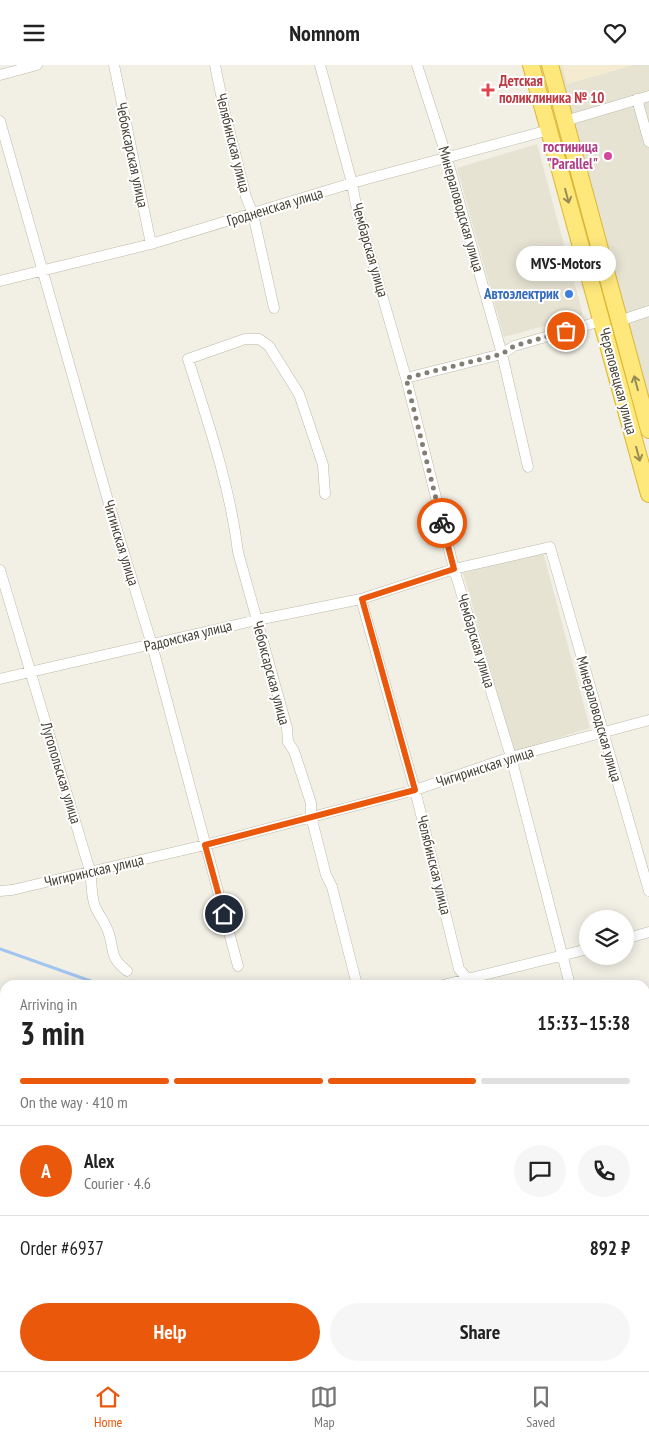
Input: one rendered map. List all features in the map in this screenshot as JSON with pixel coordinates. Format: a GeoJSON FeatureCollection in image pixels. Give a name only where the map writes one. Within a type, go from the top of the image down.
{"type":"FeatureCollection","features":[{"type":"Feature","properties":{"kind":"highway","name":"Череповецкая улица"},"geometry":{"type":"LineString","coordinates":[[531,65],[649,494]]}},
{"type":"Feature","properties":{"kind":"highway","name":"Череповецкая улица"},"geometry":{"type":"LineString","coordinates":[[550,65],[649,430]]}},
{"type":"Feature","properties":{"kind":"street"},"geometry":{"type":"LineString","coordinates":[[0,75],[37,65]]}},
{"type":"Feature","properties":{"kind":"street","name":"Чебоксарская улица"},"geometry":{"type":"LineString","coordinates":[[114,65],[151,244]]}},
{"type":"Feature","properties":{"kind":"street","name":"Челябинская улица"},"geometry":{"type":"LineString","coordinates":[[215,65],[244,188],[253,214],[274,308]]}},
{"type":"Feature","properties":{"kind":"street","name":"Чембарская улица"},"geometry":{"type":"LineString","coordinates":[[320,65],[352,183],[356,205],[406,378],[454,569],[512,757],[569,980]]}},
{"type":"Feature","properties":{"kind":"street","name":"Минераловодская улица"},"geometry":{"type":"LineString","coordinates":[[417,65],[447,158],[502,354],[528,467]]}},
{"type":"Feature","properties":{"kind":"street"},"geometry":{"type":"LineString","coordinates":[[565,121],[649,96]]}},
{"type":"Feature","properties":{"kind":"street"},"geometry":{"type":"LineString","coordinates":[[637,99],[649,142]]}},
{"type":"Feature","properties":{"kind":"street","name":"Читинская улица"},"geometry":{"type":"LineString","coordinates":[[0,121],[109,504],[152,645],[238,966]]}},
{"type":"Feature","properties":{"kind":"street","name":"Гродненская улица"},"geometry":{"type":"LineString","coordinates":[[0,281],[151,244],[352,183],[549,130]]}},
{"type":"Feature","properties":{"kind":"street"},"geometry":{"type":"LineString","coordinates":[[619,321],[649,311]]}},
{"type":"Feature","properties":{"kind":"street"},"geometry":{"type":"LineString","coordinates":[[406,378],[502,354],[514,346],[601,321]]}},
{"type":"Feature","properties":{"kind":"street","name":"Чебоксарская улица"},"geometry":{"type":"LineString","coordinates":[[326,494],[323,465],[299,393],[269,346],[259,339],[246,339],[188,359],[211,431],[234,523],[238,552],[287,728],[288,742],[294,751],[311,803],[310,816],[326,875],[332,887],[356,980]]}},
{"type":"Feature","properties":{"kind":"street","name":"Минераловодская улица"},"geometry":{"type":"LineString","coordinates":[[550,547],[649,891]]}},
{"type":"Feature","properties":{"kind":"street","name":"Радомская улица"},"geometry":{"type":"LineString","coordinates":[[0,679],[257,620],[362,599],[454,569],[550,547]]}},
{"type":"Feature","properties":{"kind":"street","name":"Лугопольская улица"},"geometry":{"type":"LineString","coordinates":[[0,570],[90,871],[95,905],[110,935],[112,951],[118,964],[127,971]]}},
{"type":"Feature","properties":{"kind":"street","name":"Челябинская улица"},"geometry":{"type":"LineString","coordinates":[[362,599],[415,790],[459,969],[467,980]]}},
{"type":"Feature","properties":{"kind":"street","name":"Чигиринская улица"},"geometry":{"type":"LineString","coordinates":[[0,891],[12,890],[205,845],[415,790],[512,757],[649,720]]}},
{"type":"Feature","properties":{"kind":"street"},"geometry":{"type":"LineString","coordinates":[[634,936],[649,932]]}},
{"type":"Feature","properties":{"kind":"street"},"geometry":{"type":"LineString","coordinates":[[475,980],[579,951]]}},
{"type":"Feature","properties":{"kind":"shaded area"},"geometry":{"type":"Polygon","coordinates":[[[553,65],[649,65],[649,419],[553,65]]]}},
{"type":"Feature","properties":{"kind":"shaded area"},"geometry":{"type":"Polygon","coordinates":[[[562,65],[634,65],[567,84],[562,65]]]}},
{"type":"Feature","properties":{"kind":"shaded area"},"geometry":{"type":"Polygon","coordinates":[[[537,144],[583,315],[504,337],[457,168],[537,144]]]}},
{"type":"Feature","properties":{"kind":"shaded area"},"geometry":{"type":"Polygon","coordinates":[[[543,552],[590,728],[514,752],[463,573],[543,552]]]}},
{"type":"Feature","properties":{"kind":"waterway"},"geometry":{"type":"LineString","coordinates":[[0,949],[88,980]]}},
{"type":"Feature","properties":{"kind":"way so far"},"geometry":{"type":"LineString","coordinates":[[442,523],[406,378],[502,354],[514,346],[566,331]]}},
{"type":"Feature","properties":{"kind":"place","name":"Детская поликлиника № 10"},"geometry":{"type":"Point","coordinates":[488,90]}},
{"type":"Feature","properties":{"kind":"place","name":"гостиница \"Parallel\""},"geometry":{"type":"Point","coordinates":[608,156]}},
{"type":"Feature","properties":{"kind":"place","name":"Автоэлектрик"},"geometry":{"type":"Point","coordinates":[569,294]}},
{"type":"Feature","properties":{"kind":"place","name":"MVS-Motors"},"geometry":{"type":"Point","coordinates":[566,331]}},
{"type":"Feature","properties":{"kind":"route"},"geometry":{"type":"LineString","coordinates":[[224,914],[205,845],[415,790],[362,599],[454,569],[442,523]]}}]}
